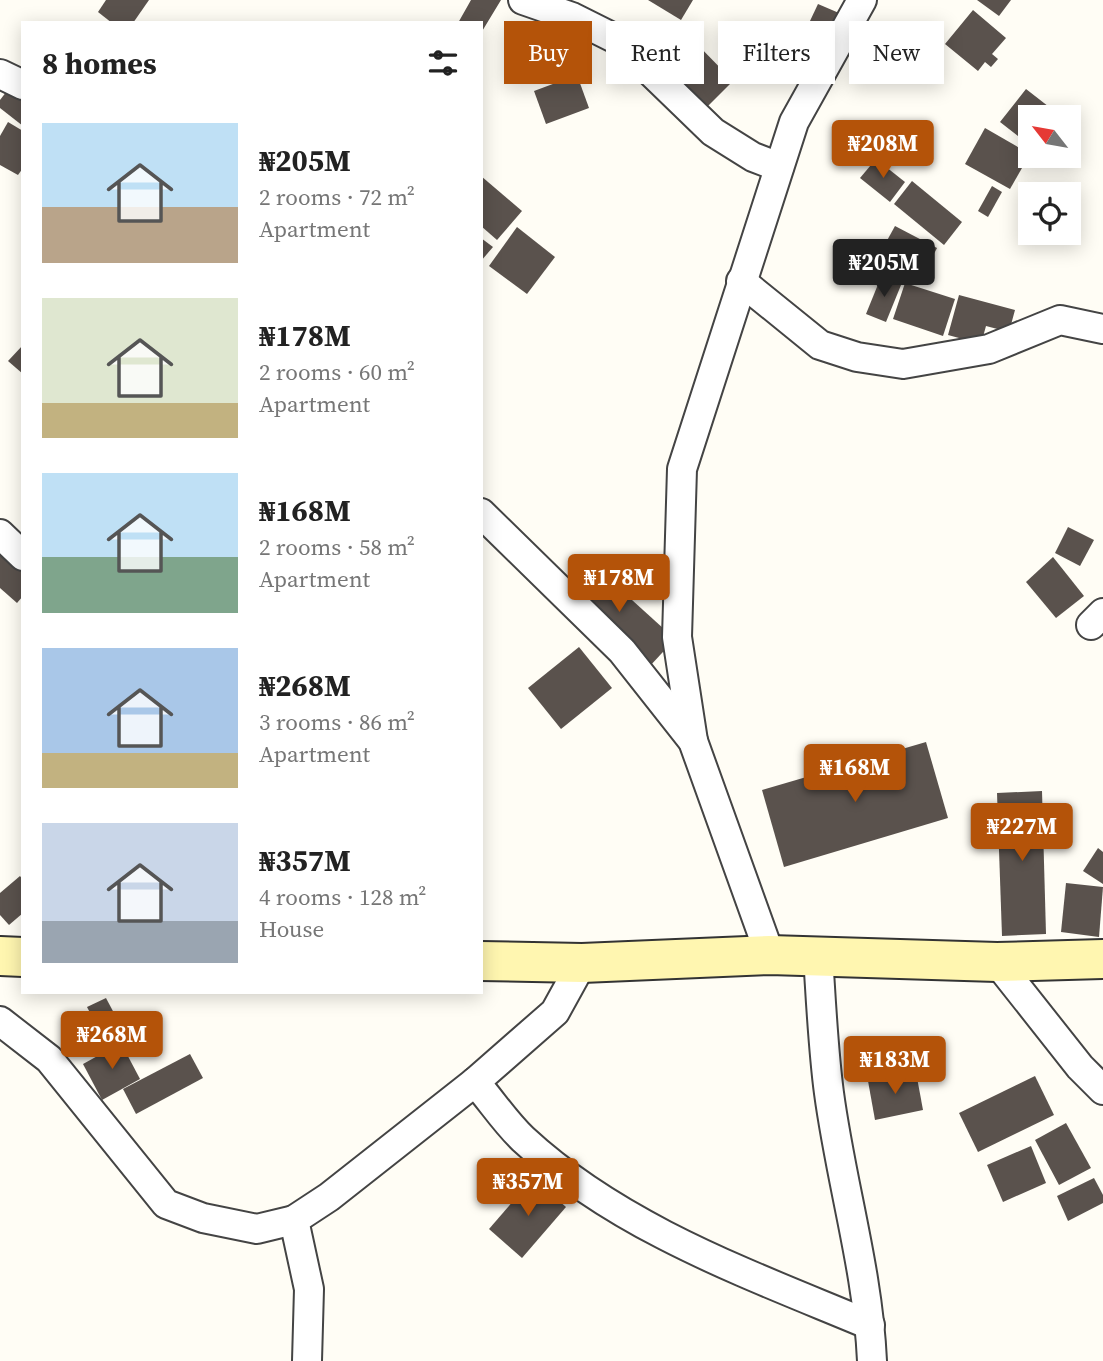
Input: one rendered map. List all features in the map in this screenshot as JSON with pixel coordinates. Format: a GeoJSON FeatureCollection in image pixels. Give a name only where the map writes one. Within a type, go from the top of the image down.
{"type":"FeatureCollection","features":[{"type":"Feature","properties":{"kind":"main road"},"geometry":{"type":"LineString","coordinates":[[483,961],[582,963],[770,955],[997,962],[1103,959]]}},
{"type":"Feature","properties":{"kind":"main road"},"geometry":{"type":"LineString","coordinates":[[0,956],[21,957]]}},
{"type":"Feature","properties":{"kind":"street"},"geometry":{"type":"LineString","coordinates":[[523,0],[572,17],[618,40],[713,132],[753,156],[779,167]]}},
{"type":"Feature","properties":{"kind":"street"},"geometry":{"type":"LineString","coordinates":[[770,955],[693,741],[677,638],[682,469],[794,122],[862,0]]}},
{"type":"Feature","properties":{"kind":"street"},"geometry":{"type":"LineString","coordinates":[[0,74],[21,84]]}},
{"type":"Feature","properties":{"kind":"street"},"geometry":{"type":"LineString","coordinates":[[741,281],[820,345],[857,357],[903,364],[989,349],[1060,320],[1103,329]]}},
{"type":"Feature","properties":{"kind":"street"},"geometry":{"type":"LineString","coordinates":[[483,515],[622,651],[693,741]]}},
{"type":"Feature","properties":{"kind":"street"},"geometry":{"type":"LineString","coordinates":[[0,534],[21,554]]}},
{"type":"Feature","properties":{"kind":"street"},"geometry":{"type":"LineString","coordinates":[[818,955],[829,1094],[870,1325],[872,1361]]}},
{"type":"Feature","properties":{"kind":"street"},"geometry":{"type":"LineString","coordinates":[[997,962],[1080,1067],[1103,1090]]}},
{"type":"Feature","properties":{"kind":"street"},"geometry":{"type":"LineString","coordinates":[[0,1021],[49,1059],[166,1204],[203,1218],[257,1229],[293,1220],[329,1197],[475,1082],[555,1012],[582,963]]}},
{"type":"Feature","properties":{"kind":"street"},"geometry":{"type":"LineString","coordinates":[[475,1082],[522,1139],[623,1212],[711,1258],[870,1325]]}},
{"type":"Feature","properties":{"kind":"street"},"geometry":{"type":"LineString","coordinates":[[293,1220],[309,1289],[307,1361]]}},
{"type":"Feature","properties":{"kind":"building"},"geometry":{"type":"Polygon","coordinates":[[[106,0],[149,0],[134,21],[109,21],[98,12],[106,0]]]}},
{"type":"Feature","properties":{"kind":"building"},"geometry":{"type":"Polygon","coordinates":[[[471,0],[501,0],[483,30],[483,21],[459,21],[471,0]]]}},
{"type":"Feature","properties":{"kind":"building"},"geometry":{"type":"Polygon","coordinates":[[[648,0],[693,0],[681,20],[648,0]]]}},
{"type":"Feature","properties":{"kind":"building"},"geometry":{"type":"Polygon","coordinates":[[[977,0],[1011,0],[999,16],[977,0]]]}},
{"type":"Feature","properties":{"kind":"building"},"geometry":{"type":"Polygon","coordinates":[[[818,4],[839,13],[835,22],[810,21],[818,4]]]}},
{"type":"Feature","properties":{"kind":"building"},"geometry":{"type":"Polygon","coordinates":[[[973,10],[1006,38],[992,54],[998,59],[991,67],[985,62],[978,71],[945,44],[973,10]]]}},
{"type":"Feature","properties":{"kind":"building"},"geometry":{"type":"Polygon","coordinates":[[[704,51],[718,66],[718,84],[730,84],[707,107],[684,84],[704,84],[704,51]]]}},
{"type":"Feature","properties":{"kind":"building"},"geometry":{"type":"Polygon","coordinates":[[[553,84],[580,84],[589,108],[546,124],[534,91],[553,84]]]}},
{"type":"Feature","properties":{"kind":"building"},"geometry":{"type":"Polygon","coordinates":[[[10,87],[21,95],[21,124],[0,108],[0,100],[10,87]]]}},
{"type":"Feature","properties":{"kind":"building"},"geometry":{"type":"Polygon","coordinates":[[[1026,89],[1047,105],[1018,105],[1018,136],[1000,122],[1026,89]]]}},
{"type":"Feature","properties":{"kind":"building"},"geometry":{"type":"Polygon","coordinates":[[[8,122],[21,130],[21,171],[18,175],[0,165],[0,136],[8,122]]]}},
{"type":"Feature","properties":{"kind":"building"},"geometry":{"type":"Polygon","coordinates":[[[985,128],[1018,147],[1018,168],[1022,168],[1010,189],[965,164],[985,128]]]}},
{"type":"Feature","properties":{"kind":"building"},"geometry":{"type":"Polygon","coordinates":[[[876,159],[905,182],[890,202],[860,178],[876,159]]]}},
{"type":"Feature","properties":{"kind":"building"},"geometry":{"type":"Polygon","coordinates":[[[483,178],[522,211],[497,240],[483,228],[483,178]]]}},
{"type":"Feature","properties":{"kind":"building"},"geometry":{"type":"Polygon","coordinates":[[[912,181],[962,222],[944,245],[894,204],[912,181]]]}},
{"type":"Feature","properties":{"kind":"building"},"geometry":{"type":"Polygon","coordinates":[[[992,186],[1002,192],[988,217],[978,211],[992,186]]]}},
{"type":"Feature","properties":{"kind":"building"},"geometry":{"type":"Polygon","coordinates":[[[895,226],[937,248],[920,280],[878,257],[895,226]]]}},
{"type":"Feature","properties":{"kind":"building"},"geometry":{"type":"Polygon","coordinates":[[[517,227],[555,257],[527,294],[489,266],[517,227]]]}},
{"type":"Feature","properties":{"kind":"building"},"geometry":{"type":"Polygon","coordinates":[[[483,240],[493,247],[483,259],[483,240]]]}},
{"type":"Feature","properties":{"kind":"building"},"geometry":{"type":"Polygon","coordinates":[[[881,277],[901,285],[886,322],[866,314],[881,277]]]}},
{"type":"Feature","properties":{"kind":"building"},"geometry":{"type":"Polygon","coordinates":[[[905,283],[955,299],[943,336],[893,319],[905,283]]]}},
{"type":"Feature","properties":{"kind":"building"},"geometry":{"type":"Polygon","coordinates":[[[959,295],[1015,310],[1009,332],[986,326],[981,344],[948,335],[959,295]]]}},
{"type":"Feature","properties":{"kind":"building"},"geometry":{"type":"Polygon","coordinates":[[[21,347],[21,372],[8,361],[21,347]]]}},
{"type":"Feature","properties":{"kind":"building"},"geometry":{"type":"Polygon","coordinates":[[[1068,527],[1094,540],[1080,566],[1055,553],[1068,527]]]}},
{"type":"Feature","properties":{"kind":"building"},"geometry":{"type":"Polygon","coordinates":[[[0,548],[21,567],[21,598],[17,603],[0,588],[0,548]]]}},
{"type":"Feature","properties":{"kind":"building"},"geometry":{"type":"Polygon","coordinates":[[[1053,557],[1084,596],[1056,618],[1026,582],[1053,557]]]}},
{"type":"Feature","properties":{"kind":"building"},"geometry":{"type":"Polygon","coordinates":[[[589,561],[675,639],[649,667],[563,589],[589,561]]]}},
{"type":"Feature","properties":{"kind":"building"},"geometry":{"type":"Polygon","coordinates":[[[579,647],[612,688],[561,729],[528,688],[579,647]]]}},
{"type":"Feature","properties":{"kind":"building"},"geometry":{"type":"Polygon","coordinates":[[[926,742],[948,818],[784,867],[762,790],[926,742]]]}},
{"type":"Feature","properties":{"kind":"building"},"geometry":{"type":"Polygon","coordinates":[[[1042,791],[1046,934],[1002,936],[997,793],[1042,791]]]}},
{"type":"Feature","properties":{"kind":"building"},"geometry":{"type":"Polygon","coordinates":[[[1098,848],[1103,852],[1103,884],[1083,871],[1098,848]]]}},
{"type":"Feature","properties":{"kind":"building"},"geometry":{"type":"Polygon","coordinates":[[[20,876],[21,915],[9,925],[0,915],[0,893],[20,876]]]}},
{"type":"Feature","properties":{"kind":"building"},"geometry":{"type":"Polygon","coordinates":[[[1066,883],[1103,887],[1099,937],[1061,932],[1066,883]]]}},
{"type":"Feature","properties":{"kind":"building"},"geometry":{"type":"Polygon","coordinates":[[[106,998],[124,1032],[106,1043],[87,1007],[106,998]]]}},
{"type":"Feature","properties":{"kind":"building"},"geometry":{"type":"Polygon","coordinates":[[[121,1043],[140,1079],[102,1100],[83,1064],[121,1043]]]}},
{"type":"Feature","properties":{"kind":"building"},"geometry":{"type":"Polygon","coordinates":[[[190,1054],[203,1078],[136,1114],[123,1089],[190,1054]]]}},
{"type":"Feature","properties":{"kind":"building"},"geometry":{"type":"Polygon","coordinates":[[[916,1072],[923,1110],[875,1120],[868,1081],[916,1072]]]}},
{"type":"Feature","properties":{"kind":"building"},"geometry":{"type":"Polygon","coordinates":[[[1035,1076],[1054,1115],[978,1152],[959,1113],[1035,1076]]]}},
{"type":"Feature","properties":{"kind":"building"},"geometry":{"type":"Polygon","coordinates":[[[1066,1123],[1091,1168],[1059,1185],[1035,1140],[1066,1123]]]}},
{"type":"Feature","properties":{"kind":"building"},"geometry":{"type":"Polygon","coordinates":[[[1031,1146],[1046,1183],[1003,1202],[987,1165],[1031,1146]]]}},
{"type":"Feature","properties":{"kind":"building"},"geometry":{"type":"Polygon","coordinates":[[[533,1178],[566,1207],[522,1258],[489,1229],[533,1178]]]}},
{"type":"Feature","properties":{"kind":"building"},"geometry":{"type":"Polygon","coordinates":[[[1094,1178],[1103,1195],[1103,1203],[1068,1221],[1057,1196],[1094,1178]]]}}]}
